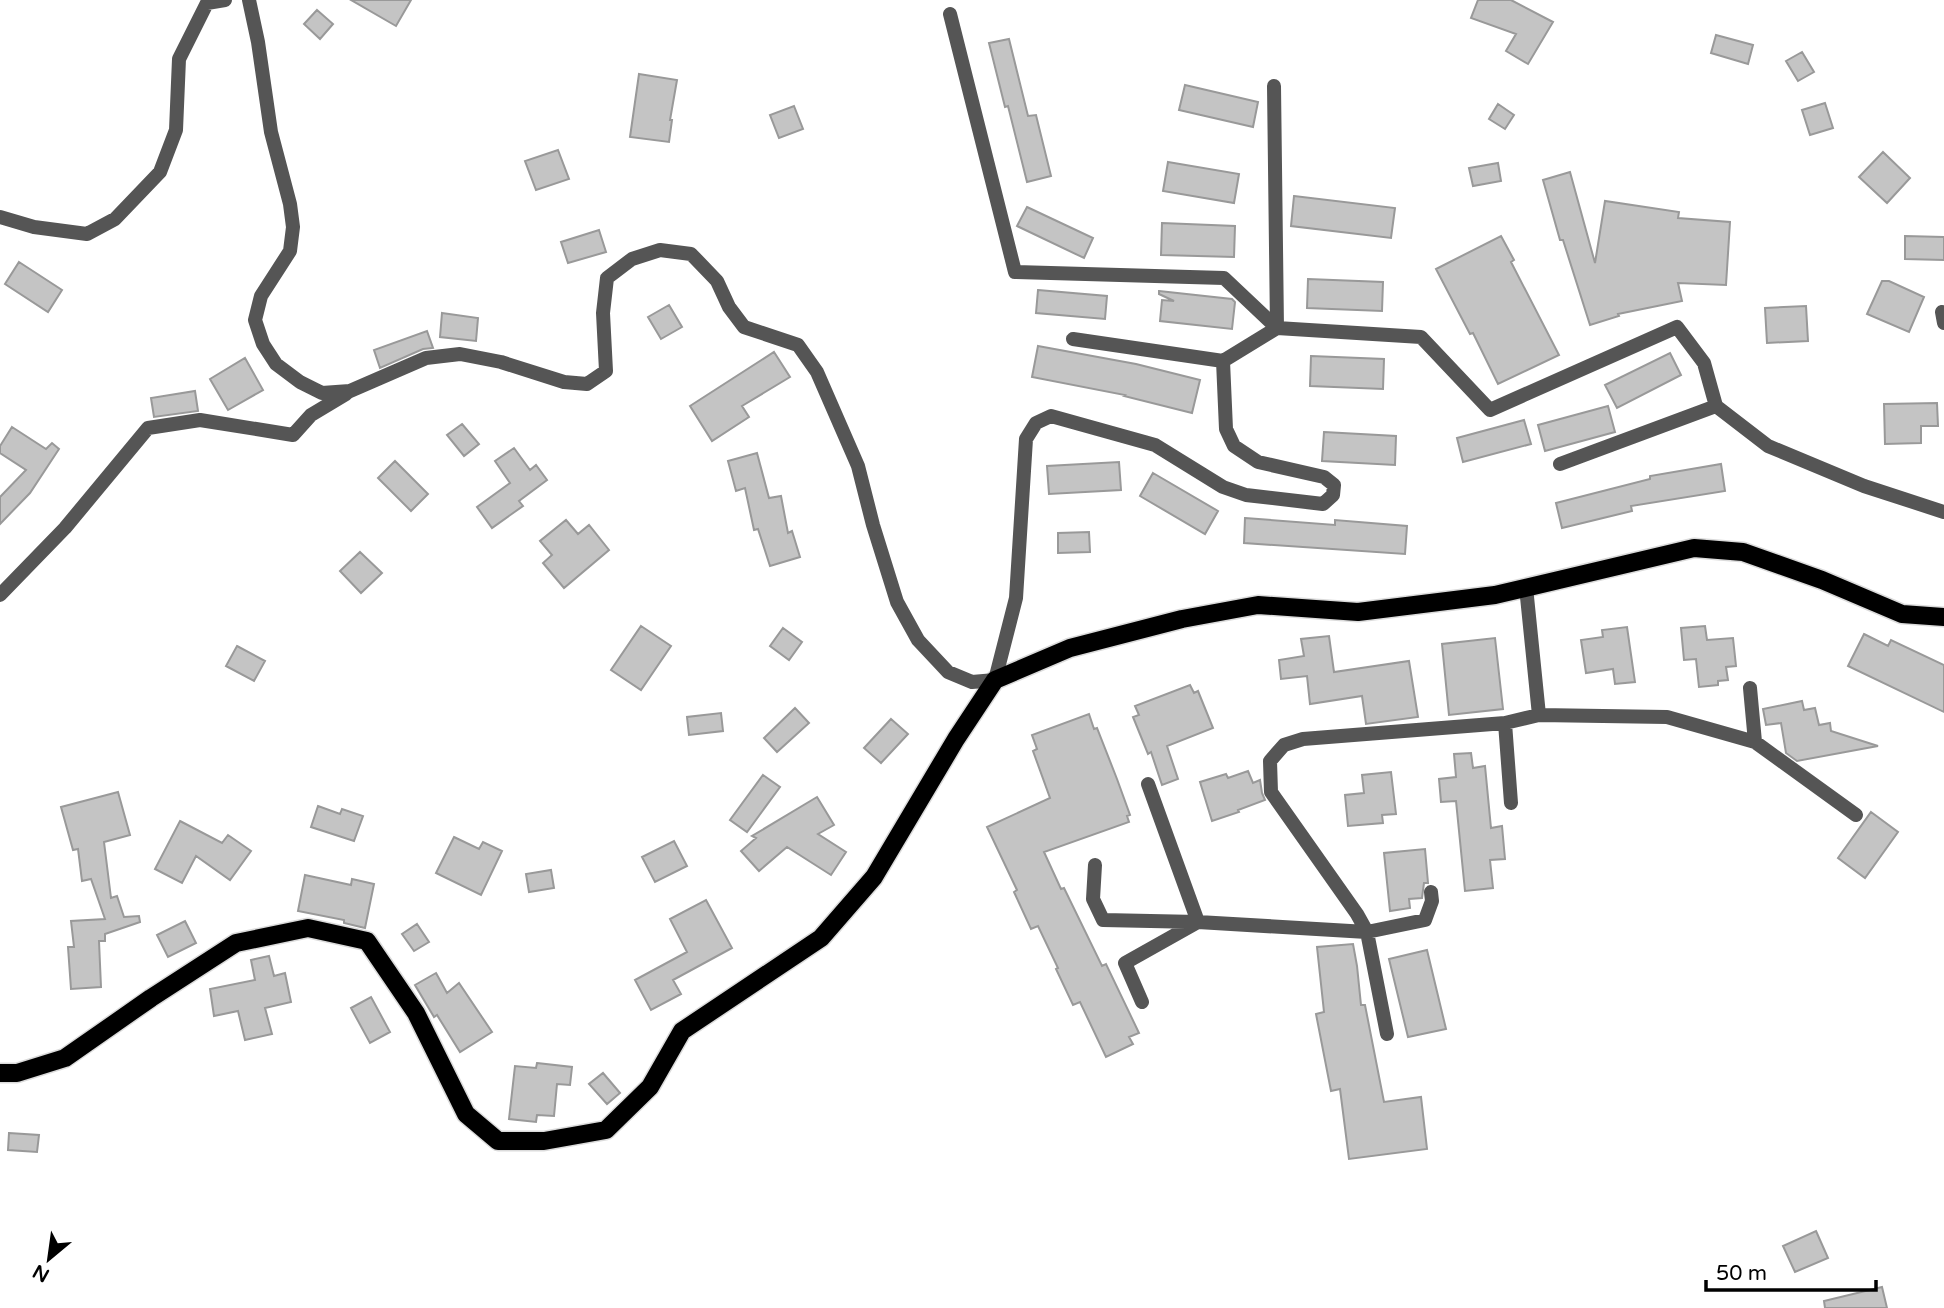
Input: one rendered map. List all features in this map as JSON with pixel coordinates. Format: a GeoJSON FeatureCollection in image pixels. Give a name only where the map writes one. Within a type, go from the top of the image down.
{"type":"FeatureCollection","features":[{"type":"Feature","properties":{"kind":"main road"},"geometry":{"type":"LineString","coordinates":[[0,1073],[17,1073],[65,1058],[236,943],[308,928],[367,941],[416,1013],[466,1114],[498,1141],[544,1141],[606,1130],[650,1087],[682,1031],[821,938],[874,877],[956,739],[995,680],[1070,648],[1182,619],[1258,605],[1358,612],[1495,595],[1694,548],[1743,552],[1822,580],[1902,614],[1944,617]]}},
{"type":"Feature","properties":{"kind":"street"},"geometry":{"type":"LineString","coordinates":[[0,217],[34,227],[87,234],[115,219],[160,172],[176,130],[179,59],[207,3],[225,0]]}},
{"type":"Feature","properties":{"kind":"street"},"geometry":{"type":"LineString","coordinates":[[249,0],[271,132],[290,204],[293,227],[290,251],[261,296],[255,320],[263,344],[276,364],[292,376],[322,393],[351,391]]}},
{"type":"Feature","properties":{"kind":"street"},"geometry":{"type":"LineString","coordinates":[[950,14],[1016,272],[1224,278],[1277,328]]}},
{"type":"Feature","properties":{"kind":"street"},"geometry":{"type":"LineString","coordinates":[[1274,86],[1277,328]]}},
{"type":"Feature","properties":{"kind":"street"},"geometry":{"type":"LineString","coordinates":[[0,596],[65,528],[148,428],[200,420],[293,435],[310,415],[351,391],[426,358],[460,354],[501,362],[564,382],[587,384],[606,371],[603,313],[607,278],[632,260],[660,250],[691,254],[717,281],[729,307],[744,327],[798,345],[817,372],[858,466],[897,602],[918,640],[948,672],[972,682],[995,680],[1016,598],[1026,439],[1036,423],[1051,416],[1155,446],[1223,487],[1246,495],[1323,504],[1333,495],[1334,485],[1324,477],[1258,462],[1234,446],[1226,429],[1223,361]]}},
{"type":"Feature","properties":{"kind":"street"},"geometry":{"type":"LineString","coordinates":[[1073,339],[1223,361],[1277,328],[1421,337],[1490,410],[1677,327],[1704,363],[1716,405],[1768,446],[1864,486],[1944,512]]}},
{"type":"Feature","properties":{"kind":"street"},"geometry":{"type":"LineString","coordinates":[[1560,464],[1716,405]]}},
{"type":"Feature","properties":{"kind":"street"},"geometry":{"type":"LineString","coordinates":[[1526,587],[1539,715]]}},
{"type":"Feature","properties":{"kind":"street"},"geometry":{"type":"LineString","coordinates":[[1750,688],[1755,743]]}},
{"type":"Feature","properties":{"kind":"street"},"geometry":{"type":"LineString","coordinates":[[1387,1034],[1367,932],[1271,792],[1270,761],[1284,745],[1303,739],[1505,723],[1539,715],[1667,717],[1755,743],[1856,815]]}},
{"type":"Feature","properties":{"kind":"street"},"geometry":{"type":"LineString","coordinates":[[1505,723],[1511,803]]}},
{"type":"Feature","properties":{"kind":"street"},"geometry":{"type":"LineString","coordinates":[[1148,784],[1198,922]]}},
{"type":"Feature","properties":{"kind":"street"},"geometry":{"type":"LineString","coordinates":[[1094,865],[1093,899],[1103,919],[1367,932],[1425,920],[1432,901],[1431,892]]}},
{"type":"Feature","properties":{"kind":"street"},"geometry":{"type":"LineString","coordinates":[[1142,1002],[1125,962],[1198,922]]}},
{"type":"Feature","properties":{"kind":"building"},"geometry":{"type":"Polygon","coordinates":[[[351,0],[411,0],[396,26],[351,0]]]}},
{"type":"Feature","properties":{"kind":"building"},"geometry":{"type":"Polygon","coordinates":[[[1478,0],[1511,0],[1553,22],[1528,64],[1506,51],[1516,34],[1471,18],[1478,0]]]}},
{"type":"Feature","properties":{"kind":"building"},"geometry":{"type":"Polygon","coordinates":[[[317,10],[333,24],[320,39],[304,24],[317,10]]]}},
{"type":"Feature","properties":{"kind":"building"},"geometry":{"type":"Polygon","coordinates":[[[1716,35],[1753,45],[1748,64],[1711,53],[1716,35]]]}},
{"type":"Feature","properties":{"kind":"building"},"geometry":{"type":"Polygon","coordinates":[[[1009,39],[1028,116],[1036,115],[1051,176],[1027,182],[989,43],[1009,39]]]}},
{"type":"Feature","properties":{"kind":"building"},"geometry":{"type":"Polygon","coordinates":[[[1802,52],[1814,72],[1798,81],[1786,61],[1802,52]]]}},
{"type":"Feature","properties":{"kind":"building"},"geometry":{"type":"Polygon","coordinates":[[[639,74],[677,80],[669,142],[630,137],[639,74]]]}},
{"type":"Feature","properties":{"kind":"building"},"geometry":{"type":"Polygon","coordinates":[[[1185,85],[1258,102],[1253,127],[1179,110],[1185,85]]]}},
{"type":"Feature","properties":{"kind":"building"},"geometry":{"type":"Polygon","coordinates":[[[1825,103],[1833,128],[1810,135],[1802,110],[1825,103]]]}},
{"type":"Feature","properties":{"kind":"building"},"geometry":{"type":"Polygon","coordinates":[[[1498,104],[1514,115],[1505,129],[1489,119],[1498,104]]]}},
{"type":"Feature","properties":{"kind":"building"},"geometry":{"type":"Polygon","coordinates":[[[794,106],[803,129],[779,138],[770,115],[794,106]]]}},
{"type":"Feature","properties":{"kind":"building"},"geometry":{"type":"Polygon","coordinates":[[[558,150],[569,179],[536,190],[525,161],[558,150]]]}},
{"type":"Feature","properties":{"kind":"building"},"geometry":{"type":"Polygon","coordinates":[[[1883,152],[1910,178],[1887,203],[1859,177],[1883,152]]]}},
{"type":"Feature","properties":{"kind":"building"},"geometry":{"type":"Polygon","coordinates":[[[1168,162],[1239,174],[1234,203],[1163,191],[1168,162]]]}},
{"type":"Feature","properties":{"kind":"building"},"geometry":{"type":"Polygon","coordinates":[[[1498,163],[1501,181],[1473,186],[1469,168],[1498,163]]]}},
{"type":"Feature","properties":{"kind":"building"},"geometry":{"type":"Polygon","coordinates":[[[1570,172],[1595,263],[1605,201],[1679,212],[1678,218],[1730,222],[1726,285],[1678,283],[1682,301],[1618,314],[1619,316],[1590,325],[1563,240],[1560,240],[1543,180],[1570,172]]]}},
{"type":"Feature","properties":{"kind":"building"},"geometry":{"type":"Polygon","coordinates":[[[1294,196],[1395,208],[1391,238],[1291,226],[1294,196]]]}},
{"type":"Feature","properties":{"kind":"building"},"geometry":{"type":"Polygon","coordinates":[[[1027,207],[1093,238],[1084,258],[1017,226],[1027,207]]]}},
{"type":"Feature","properties":{"kind":"building"},"geometry":{"type":"Polygon","coordinates":[[[1162,223],[1235,226],[1234,257],[1161,255],[1162,223]]]}},
{"type":"Feature","properties":{"kind":"building"},"geometry":{"type":"Polygon","coordinates":[[[599,230],[606,252],[568,263],[561,242],[599,230]]]}},
{"type":"Feature","properties":{"kind":"building"},"geometry":{"type":"Polygon","coordinates":[[[1501,236],[1514,260],[1511,262],[1559,355],[1498,384],[1473,333],[1470,334],[1436,269],[1501,236]]]}},
{"type":"Feature","properties":{"kind":"building"},"geometry":{"type":"Polygon","coordinates":[[[1905,236],[1944,237],[1944,260],[1905,259],[1905,236]]]}},
{"type":"Feature","properties":{"kind":"building"},"geometry":{"type":"Polygon","coordinates":[[[19,262],[62,290],[48,312],[5,284],[19,262]]]}},
{"type":"Feature","properties":{"kind":"building"},"geometry":{"type":"Polygon","coordinates":[[[1308,279],[1383,282],[1382,311],[1307,308],[1308,279]]]}},
{"type":"Feature","properties":{"kind":"building"},"geometry":{"type":"Polygon","coordinates":[[[1882,281],[1889,281],[1924,297],[1909,332],[1867,314],[1882,281]]]}},
{"type":"Feature","properties":{"kind":"building"},"geometry":{"type":"Polygon","coordinates":[[[1038,290],[1107,296],[1105,319],[1036,313],[1038,290]]]}},
{"type":"Feature","properties":{"kind":"building"},"geometry":{"type":"Polygon","coordinates":[[[1159,291],[1232,299],[1235,302],[1232,329],[1160,321],[1162,300],[1174,301],[1159,294],[1159,291]]]}},
{"type":"Feature","properties":{"kind":"building"},"geometry":{"type":"Polygon","coordinates":[[[669,305],[682,327],[661,339],[648,317],[669,305]]]}},
{"type":"Feature","properties":{"kind":"building"},"geometry":{"type":"Polygon","coordinates":[[[1806,306],[1808,341],[1767,343],[1765,308],[1806,306]]]}},
{"type":"Feature","properties":{"kind":"building"},"geometry":{"type":"Polygon","coordinates":[[[442,313],[478,318],[476,341],[440,337],[442,313]]]}},
{"type":"Feature","properties":{"kind":"building"},"geometry":{"type":"Polygon","coordinates":[[[427,331],[433,348],[423,349],[380,368],[374,350],[427,331]]]}},
{"type":"Feature","properties":{"kind":"building"},"geometry":{"type":"Polygon","coordinates":[[[1038,346],[1136,364],[1200,380],[1192,413],[1125,395],[1032,377],[1038,346]]]}},
{"type":"Feature","properties":{"kind":"building"},"geometry":{"type":"Polygon","coordinates":[[[774,352],[790,377],[742,406],[749,417],[712,441],[690,406],[774,352]]]}},
{"type":"Feature","properties":{"kind":"building"},"geometry":{"type":"Polygon","coordinates":[[[1670,353],[1681,375],[1617,408],[1605,385],[1670,353]]]}},
{"type":"Feature","properties":{"kind":"building"},"geometry":{"type":"Polygon","coordinates":[[[1311,356],[1384,359],[1383,389],[1310,386],[1311,356]]]}},
{"type":"Feature","properties":{"kind":"building"},"geometry":{"type":"Polygon","coordinates":[[[245,358],[263,390],[228,410],[210,379],[245,358]]]}},
{"type":"Feature","properties":{"kind":"building"},"geometry":{"type":"Polygon","coordinates":[[[195,391],[198,411],[154,417],[151,398],[195,391]]]}},
{"type":"Feature","properties":{"kind":"building"},"geometry":{"type":"Polygon","coordinates":[[[1937,403],[1938,426],[1921,426],[1921,443],[1885,444],[1884,404],[1937,403]]]}},
{"type":"Feature","properties":{"kind":"building"},"geometry":{"type":"Polygon","coordinates":[[[1608,406],[1615,432],[1545,451],[1538,425],[1608,406]]]}},
{"type":"Feature","properties":{"kind":"building"},"geometry":{"type":"Polygon","coordinates":[[[1524,420],[1531,444],[1463,462],[1457,438],[1524,420]]]}},
{"type":"Feature","properties":{"kind":"building"},"geometry":{"type":"Polygon","coordinates":[[[462,424],[479,444],[464,456],[447,435],[462,424]]]}},
{"type":"Feature","properties":{"kind":"building"},"geometry":{"type":"Polygon","coordinates":[[[12,427],[46,449],[52,443],[59,449],[30,493],[0,524],[0,497],[26,470],[0,453],[0,446],[12,427]]]}},
{"type":"Feature","properties":{"kind":"building"},"geometry":{"type":"Polygon","coordinates":[[[1324,432],[1396,436],[1395,465],[1322,461],[1324,432]]]}},
{"type":"Feature","properties":{"kind":"building"},"geometry":{"type":"Polygon","coordinates":[[[514,448],[530,470],[536,465],[547,480],[519,501],[523,506],[492,528],[477,507],[510,483],[495,461],[514,448]]]}},
{"type":"Feature","properties":{"kind":"building"},"geometry":{"type":"Polygon","coordinates":[[[757,453],[769,498],[781,496],[788,533],[792,531],[800,557],[770,566],[758,529],[754,530],[745,488],[736,491],[728,461],[757,453]]]}},
{"type":"Feature","properties":{"kind":"building"},"geometry":{"type":"Polygon","coordinates":[[[395,461],[428,494],[411,511],[378,478],[395,461]]]}},
{"type":"Feature","properties":{"kind":"building"},"geometry":{"type":"Polygon","coordinates":[[[1119,462],[1121,490],[1049,494],[1047,466],[1119,462]]]}},
{"type":"Feature","properties":{"kind":"building"},"geometry":{"type":"Polygon","coordinates":[[[1721,464],[1725,491],[1631,506],[1632,511],[1562,528],[1556,503],[1650,479],[1650,476],[1721,464]]]}},
{"type":"Feature","properties":{"kind":"building"},"geometry":{"type":"Polygon","coordinates":[[[1153,473],[1218,511],[1205,534],[1140,496],[1153,473]]]}},
{"type":"Feature","properties":{"kind":"building"},"geometry":{"type":"Polygon","coordinates":[[[1245,518],[1335,525],[1335,520],[1407,526],[1405,554],[1244,543],[1245,518]]]}},
{"type":"Feature","properties":{"kind":"building"},"geometry":{"type":"Polygon","coordinates":[[[566,520],[578,534],[589,525],[609,550],[564,588],[543,563],[552,555],[540,541],[566,520]]]}},
{"type":"Feature","properties":{"kind":"building"},"geometry":{"type":"Polygon","coordinates":[[[1089,532],[1090,552],[1058,553],[1058,533],[1089,532]]]}},
{"type":"Feature","properties":{"kind":"building"},"geometry":{"type":"Polygon","coordinates":[[[360,552],[382,573],[361,593],[340,571],[360,552]]]}},
{"type":"Feature","properties":{"kind":"building"},"geometry":{"type":"Polygon","coordinates":[[[641,626],[671,646],[641,690],[611,670],[641,626]]]}},
{"type":"Feature","properties":{"kind":"building"},"geometry":{"type":"Polygon","coordinates":[[[1705,626],[1707,640],[1733,638],[1736,666],[1726,667],[1728,680],[1718,681],[1718,685],[1699,687],[1696,659],[1684,660],[1681,628],[1705,626]]]}},
{"type":"Feature","properties":{"kind":"building"},"geometry":{"type":"Polygon","coordinates":[[[1627,627],[1635,682],[1615,684],[1613,669],[1586,673],[1581,640],[1603,637],[1602,630],[1627,627]]]}},
{"type":"Feature","properties":{"kind":"building"},"geometry":{"type":"Polygon","coordinates":[[[783,628],[802,642],[789,660],[770,646],[783,628]]]}},
{"type":"Feature","properties":{"kind":"building"},"geometry":{"type":"Polygon","coordinates":[[[1864,634],[1888,646],[1891,640],[1944,665],[1944,712],[1848,666],[1864,634]]]}},
{"type":"Feature","properties":{"kind":"building"},"geometry":{"type":"Polygon","coordinates":[[[1329,636],[1334,672],[1409,661],[1418,717],[1366,724],[1362,696],[1310,704],[1307,676],[1281,679],[1279,660],[1304,656],[1301,639],[1329,636]]]}},
{"type":"Feature","properties":{"kind":"building"},"geometry":{"type":"Polygon","coordinates":[[[1495,638],[1503,709],[1449,715],[1442,644],[1495,638]]]}},
{"type":"Feature","properties":{"kind":"building"},"geometry":{"type":"Polygon","coordinates":[[[237,646],[265,661],[254,681],[226,666],[237,646]]]}},
{"type":"Feature","properties":{"kind":"building"},"geometry":{"type":"Polygon","coordinates":[[[1190,685],[1194,693],[1198,691],[1213,728],[1167,746],[1178,779],[1162,785],[1151,752],[1148,754],[1133,717],[1139,715],[1135,706],[1190,685]]]}},
{"type":"Feature","properties":{"kind":"building"},"geometry":{"type":"Polygon","coordinates":[[[1802,701],[1804,710],[1815,708],[1819,725],[1830,723],[1831,731],[1878,746],[1797,761],[1786,753],[1781,723],[1766,725],[1763,709],[1802,701]]]}},
{"type":"Feature","properties":{"kind":"building"},"geometry":{"type":"Polygon","coordinates":[[[795,708],[809,723],[777,752],[764,738],[795,708]]]}},
{"type":"Feature","properties":{"kind":"building"},"geometry":{"type":"Polygon","coordinates":[[[721,713],[723,731],[689,735],[687,717],[721,713]]]}},
{"type":"Feature","properties":{"kind":"building"},"geometry":{"type":"Polygon","coordinates":[[[1089,714],[1117,779],[1130,815],[1127,816],[1129,822],[1044,852],[1102,966],[1106,964],[1139,1033],[1129,1037],[1133,1044],[1106,1057],[1080,1002],[1073,1005],[1038,926],[1031,929],[1014,892],[1017,890],[987,827],[1050,798],[1033,751],[1037,749],[1032,735],[1089,714]]]}},
{"type":"Feature","properties":{"kind":"building"},"geometry":{"type":"Polygon","coordinates":[[[891,719],[908,734],[881,763],[864,748],[891,719]]]}},
{"type":"Feature","properties":{"kind":"building"},"geometry":{"type":"Polygon","coordinates":[[[1471,753],[1473,768],[1485,766],[1491,828],[1502,826],[1505,859],[1490,860],[1493,888],[1465,891],[1456,801],[1441,802],[1439,779],[1456,777],[1454,754],[1471,753]]]}},
{"type":"Feature","properties":{"kind":"building"},"geometry":{"type":"Polygon","coordinates":[[[1248,771],[1253,783],[1260,780],[1265,800],[1212,821],[1200,782],[1226,774],[1228,778],[1248,771]]]}},
{"type":"Feature","properties":{"kind":"building"},"geometry":{"type":"Polygon","coordinates":[[[1391,772],[1396,814],[1382,815],[1383,823],[1348,826],[1345,795],[1364,793],[1362,775],[1391,772]]]}},
{"type":"Feature","properties":{"kind":"building"},"geometry":{"type":"Polygon","coordinates":[[[763,775],[780,787],[747,832],[730,820],[763,775]]]}},
{"type":"Feature","properties":{"kind":"building"},"geometry":{"type":"Polygon","coordinates":[[[118,792],[130,835],[104,842],[111,898],[117,896],[124,917],[139,916],[140,922],[105,934],[105,941],[99,941],[101,987],[71,989],[68,947],[74,947],[71,921],[105,919],[91,879],[82,881],[78,849],[73,850],[61,807],[118,792]]]}},
{"type":"Feature","properties":{"kind":"building"},"geometry":{"type":"Polygon","coordinates":[[[817,797],[834,825],[818,834],[846,852],[831,875],[787,847],[759,871],[741,851],[756,838],[752,836],[817,797]]]}},
{"type":"Feature","properties":{"kind":"building"},"geometry":{"type":"Polygon","coordinates":[[[318,806],[340,814],[342,809],[363,816],[354,841],[311,827],[318,806]]]}},
{"type":"Feature","properties":{"kind":"building"},"geometry":{"type":"Polygon","coordinates":[[[1871,812],[1898,832],[1865,878],[1838,858],[1871,812]]]}},
{"type":"Feature","properties":{"kind":"building"},"geometry":{"type":"Polygon","coordinates":[[[180,821],[222,843],[228,835],[251,851],[230,880],[196,856],[182,883],[155,869],[180,821]]]}},
{"type":"Feature","properties":{"kind":"building"},"geometry":{"type":"Polygon","coordinates":[[[454,837],[479,849],[483,842],[502,851],[481,895],[436,873],[454,837]]]}},
{"type":"Feature","properties":{"kind":"building"},"geometry":{"type":"Polygon","coordinates":[[[674,841],[687,866],[655,882],[642,857],[674,841]]]}},
{"type":"Feature","properties":{"kind":"building"},"geometry":{"type":"Polygon","coordinates":[[[1425,849],[1428,883],[1424,883],[1422,898],[1409,899],[1410,908],[1390,911],[1384,853],[1425,849]]]}},
{"type":"Feature","properties":{"kind":"building"},"geometry":{"type":"Polygon","coordinates":[[[551,870],[554,888],[529,892],[526,874],[551,870]]]}},
{"type":"Feature","properties":{"kind":"building"},"geometry":{"type":"Polygon","coordinates":[[[305,875],[351,885],[352,879],[374,884],[365,928],[344,923],[344,920],[298,911],[305,875]]]}},
{"type":"Feature","properties":{"kind":"building"},"geometry":{"type":"Polygon","coordinates":[[[706,900],[732,948],[673,980],[681,994],[651,1010],[635,980],[687,952],[670,919],[706,900]]]}},
{"type":"Feature","properties":{"kind":"building"},"geometry":{"type":"Polygon","coordinates":[[[185,921],[196,943],[168,957],[157,935],[185,921]]]}},
{"type":"Feature","properties":{"kind":"building"},"geometry":{"type":"Polygon","coordinates":[[[417,924],[429,942],[414,951],[402,934],[417,924]]]}},
{"type":"Feature","properties":{"kind":"building"},"geometry":{"type":"Polygon","coordinates":[[[1353,944],[1361,1005],[1365,1005],[1384,1102],[1421,1097],[1427,1149],[1349,1159],[1340,1089],[1331,1091],[1316,1014],[1324,1012],[1317,947],[1353,944]]]}},
{"type":"Feature","properties":{"kind":"building"},"geometry":{"type":"Polygon","coordinates":[[[1427,950],[1446,1029],[1408,1037],[1389,959],[1427,950]]]}},
{"type":"Feature","properties":{"kind":"building"},"geometry":{"type":"Polygon","coordinates":[[[269,956],[274,976],[285,973],[291,1002],[265,1008],[272,1034],[245,1040],[238,1011],[214,1016],[210,989],[255,980],[251,960],[269,956]]]}},
{"type":"Feature","properties":{"kind":"building"},"geometry":{"type":"Polygon","coordinates":[[[436,973],[447,993],[459,983],[492,1032],[460,1052],[415,985],[436,973]]]}},
{"type":"Feature","properties":{"kind":"building"},"geometry":{"type":"Polygon","coordinates":[[[371,997],[390,1032],[370,1043],[351,1008],[371,997]]]}},
{"type":"Feature","properties":{"kind":"building"},"geometry":{"type":"Polygon","coordinates":[[[537,1063],[572,1067],[570,1085],[557,1084],[554,1116],[537,1115],[536,1122],[509,1119],[515,1066],[536,1068],[537,1063]]]}},
{"type":"Feature","properties":{"kind":"building"},"geometry":{"type":"Polygon","coordinates":[[[603,1073],[620,1093],[607,1104],[589,1084],[603,1073]]]}},
{"type":"Feature","properties":{"kind":"building"},"geometry":{"type":"Polygon","coordinates":[[[9,1133],[39,1135],[37,1152],[8,1150],[9,1133]]]}},
{"type":"Feature","properties":{"kind":"building"},"geometry":{"type":"Polygon","coordinates":[[[1816,1231],[1828,1258],[1795,1272],[1783,1246],[1816,1231]]]}},
{"type":"Feature","properties":{"kind":"building"},"geometry":{"type":"Polygon","coordinates":[[[1882,1287],[1887,1308],[1825,1308],[1824,1301],[1882,1287]]]}}]}
